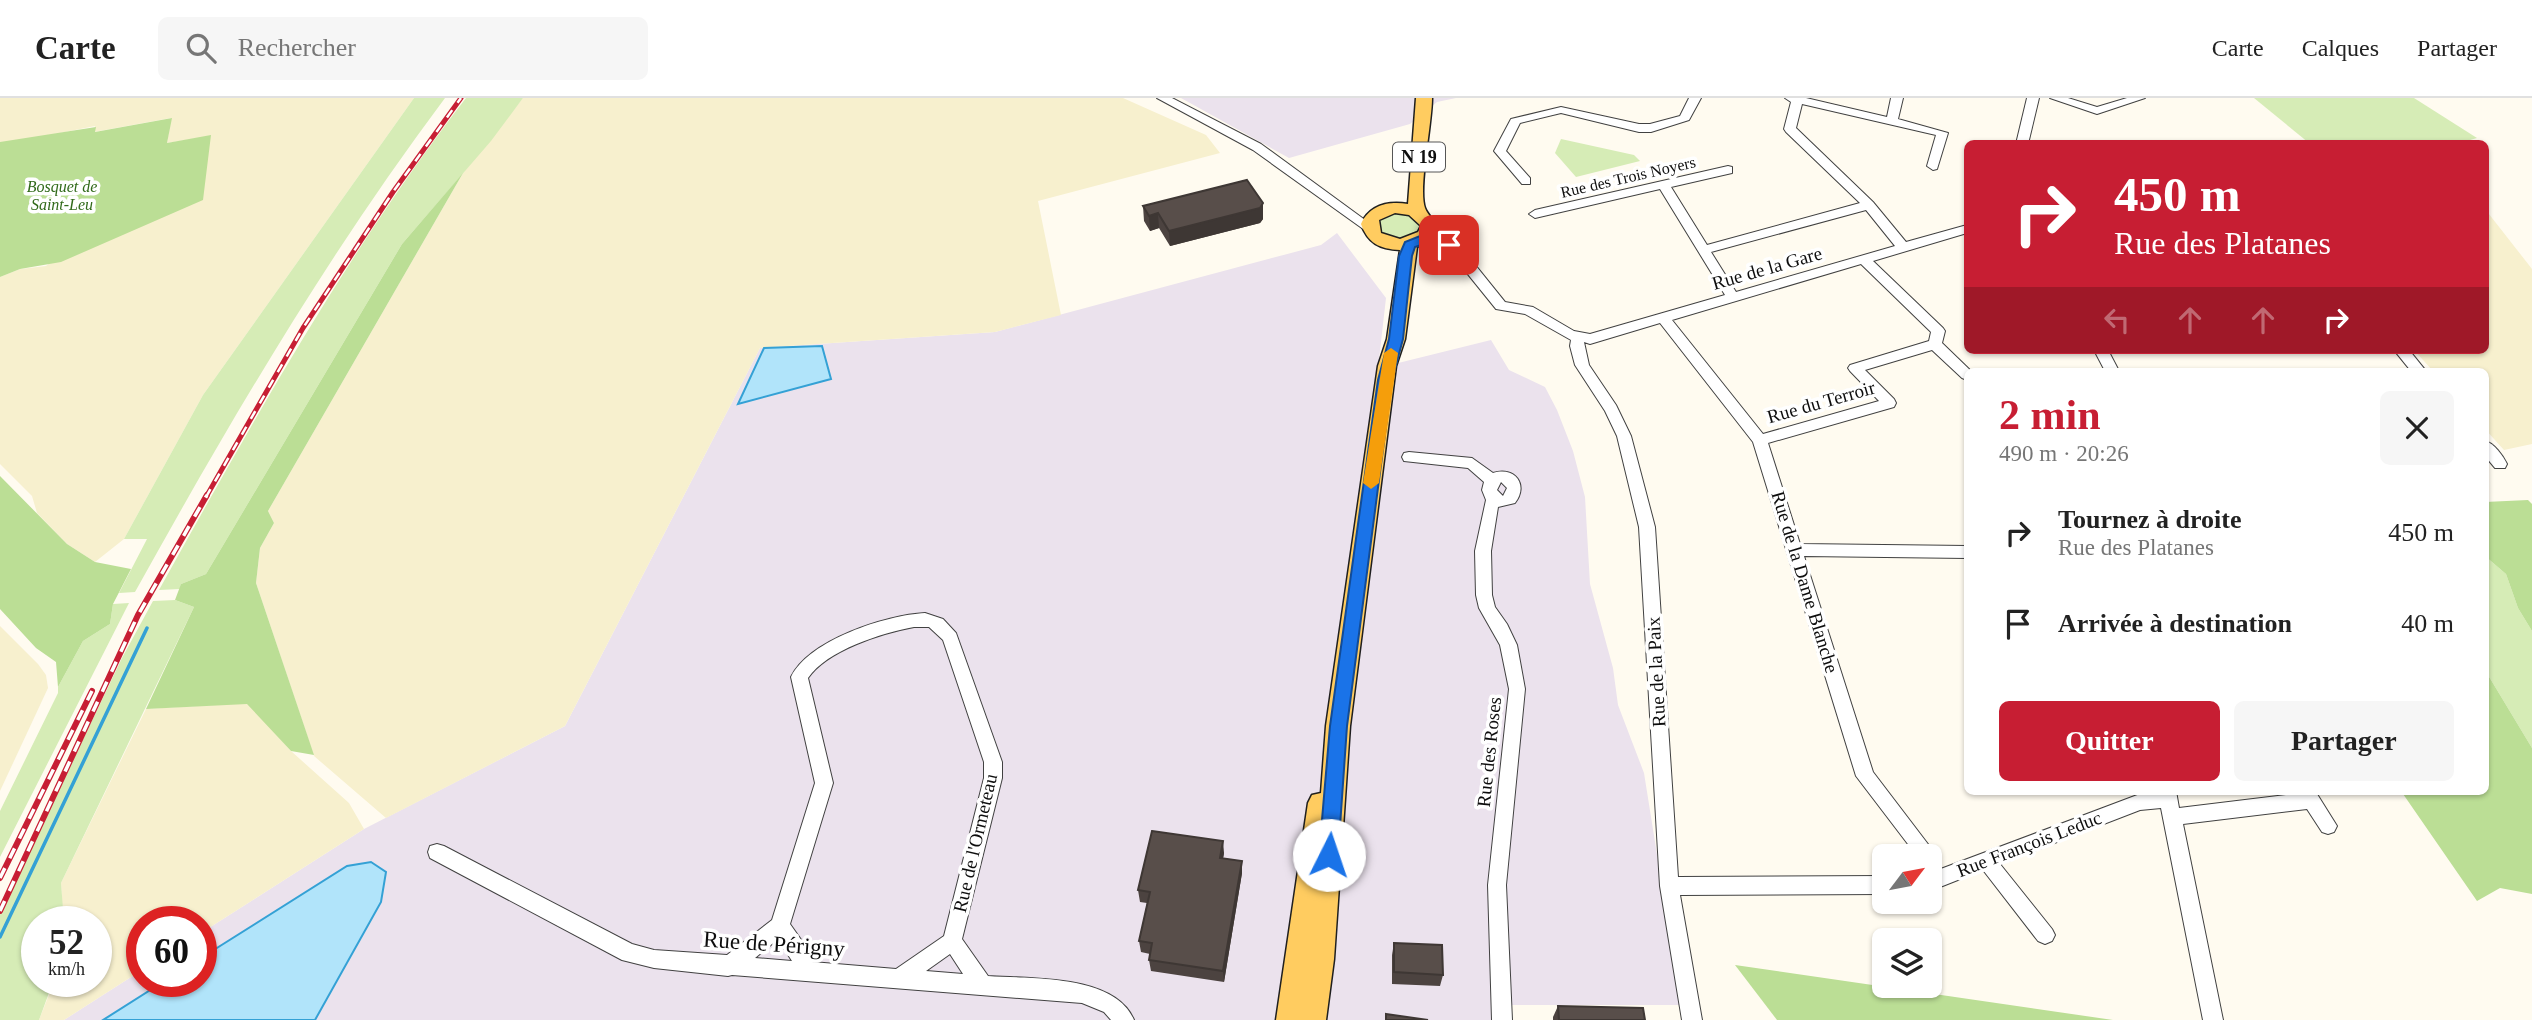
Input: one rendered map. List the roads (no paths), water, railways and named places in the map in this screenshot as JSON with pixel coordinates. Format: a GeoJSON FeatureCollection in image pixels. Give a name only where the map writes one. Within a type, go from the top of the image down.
{"type":"FeatureCollection","features":[{"type":"Feature","properties":{"kind":"main road","name":"N 19"},"geometry":{"type":"LineString","coordinates":[[1395,208],[1408,190],[1418,117],[1423,100]]}},
{"type":"Feature","properties":{"kind":"main road","name":"N 19"},"geometry":{"type":"LineString","coordinates":[[1417,212],[1415,190],[1424,125],[1423,100]]}},
{"type":"Feature","properties":{"kind":"main road"},"geometry":{"type":"LineString","coordinates":[[1313,1020],[1321,959],[1338,726],[1387,366],[1387,326],[1398,265],[1398,258],[1390,244],[1374,236],[1373,220],[1395,208],[1417,212],[1419,237],[1396,339],[1387,366]]}},
{"type":"Feature","properties":{"kind":"main road"},"geometry":{"type":"LineString","coordinates":[[1390,244],[1419,237]]}},
{"type":"Feature","properties":{"kind":"main road"},"geometry":{"type":"LineString","coordinates":[[1289,1020],[1321,794],[1338,726]]}},
{"type":"Feature","properties":{"kind":"street"},"geometry":{"type":"LineString","coordinates":[[1163,98],[1257,147],[1345,212],[1373,220]]}},
{"type":"Feature","properties":{"kind":"street"},"geometry":{"type":"LineString","coordinates":[[1525,181],[1500,151],[1515,121],[1561,110],[1651,128],[1685,118],[1695,98]]}},
{"type":"Feature","properties":{"kind":"street"},"geometry":{"type":"LineString","coordinates":[[1904,248],[1869,205],[1790,129],[1795,98],[1942,132],[1933,166]]}},
{"type":"Feature","properties":{"kind":"street"},"geometry":{"type":"LineString","coordinates":[[1892,120],[1897,98]]}},
{"type":"Feature","properties":{"kind":"street"},"geometry":{"type":"LineString","coordinates":[[2023,140],[2034,98]]}},
{"type":"Feature","properties":{"kind":"street"},"geometry":{"type":"LineString","coordinates":[[2056,98],[2097,111],[2139,98]]}},
{"type":"Feature","properties":{"kind":"street","name":"Rue des Trois Noyers"},"geometry":{"type":"LineString","coordinates":[[1535,214],[1728,170]]}},
{"type":"Feature","properties":{"kind":"street"},"geometry":{"type":"LineString","coordinates":[[1664,185],[1733,298]]}},
{"type":"Feature","properties":{"kind":"street"},"geometry":{"type":"LineString","coordinates":[[1703,250],[1869,205]]}},
{"type":"Feature","properties":{"kind":"street","name":"Rue de la Gare"},"geometry":{"type":"LineString","coordinates":[[1578,338],[1590,339],[1964,230]]}},
{"type":"Feature","properties":{"kind":"street"},"geometry":{"type":"LineString","coordinates":[[1419,237],[1449,245],[1501,306],[1528,310],[1578,338]]}},
{"type":"Feature","properties":{"kind":"street"},"geometry":{"type":"LineString","coordinates":[[1864,260],[1938,331],[1935,344],[1964,372]]}},
{"type":"Feature","properties":{"kind":"street","name":"Rue de la Dame Blanche"},"geometry":{"type":"LineString","coordinates":[[1663,317],[1760,440],[1865,776],[1919,844]]}},
{"type":"Feature","properties":{"kind":"street","name":"Rue de la Paix"},"geometry":{"type":"LineString","coordinates":[[1578,338],[1576,353],[1614,413],[1634,470],[1647,527],[1668,887],[1692,1020]]}},
{"type":"Feature","properties":{"kind":"street","name":"Rue du Terroir"},"geometry":{"type":"LineString","coordinates":[[1760,440],[1889,403],[1855,368],[1935,344]]}},
{"type":"Feature","properties":{"kind":"street"},"geometry":{"type":"LineString","coordinates":[[2404,354],[2416,368]]}},
{"type":"Feature","properties":{"kind":"street"},"geometry":{"type":"LineString","coordinates":[[2489,451],[2500,464]]}},
{"type":"Feature","properties":{"kind":"street"},"geometry":{"type":"LineString","coordinates":[[1409,457],[1472,463],[1492,480],[1508,480],[1516,488],[1512,498],[1494,498]]}},
{"type":"Feature","properties":{"kind":"street","name":"Rue des Roses"},"geometry":{"type":"LineString","coordinates":[[1492,480],[1486,489],[1494,498],[1489,509],[1483,558],[1485,604],[1504,632],[1514,662],[1517,689],[1497,885],[1502,1020]]}},
{"type":"Feature","properties":{"kind":"street"},"geometry":{"type":"LineString","coordinates":[[1795,550],[1964,552]]}},
{"type":"Feature","properties":{"kind":"street","name":"Rue de l'Ormeteau"},"geometry":{"type":"LineString","coordinates":[[780,926],[824,783],[799,677],[808,664],[825,653],[887,627],[926,620],[941,625],[950,638],[993,762],[993,778],[952,941]]}},
{"type":"Feature","properties":{"kind":"street","name":"Rue François Leduc"},"geometry":{"type":"LineString","coordinates":[[1942,877],[2140,802],[2311,800],[2328,826]]}},
{"type":"Feature","properties":{"kind":"street"},"geometry":{"type":"LineString","coordinates":[[2169,803],[2213,1020]]}},
{"type":"Feature","properties":{"kind":"street","name":"Rue de Périgny"},"geometry":{"type":"LineString","coordinates":[[437,852],[629,953],[729,967],[803,970],[1082,993],[1111,1005],[1124,1020]]}},
{"type":"Feature","properties":{"kind":"street"},"geometry":{"type":"LineString","coordinates":[[1987,861],[2045,935]]}},
{"type":"Feature","properties":{"kind":"street"},"geometry":{"type":"LineString","coordinates":[[1668,887],[1872,885]]}},
{"type":"Feature","properties":{"kind":"street"},"geometry":{"type":"LineString","coordinates":[[729,967],[780,926],[802,958],[803,970]]}},
{"type":"Feature","properties":{"kind":"street"},"geometry":{"type":"LineString","coordinates":[[898,979],[952,941],[984,987]]}},
{"type":"Feature","properties":{"kind":"water"},"geometry":{"type":"Polygon","coordinates":[[[822,346],[831,379],[738,404],[764,348],[822,346]]]}},
{"type":"Feature","properties":{"kind":"water"},"geometry":{"type":"Polygon","coordinates":[[[371,862],[386,872],[381,902],[315,1020],[103,1020],[139,997],[217,997],[217,948],[347,866],[371,862]]]}},
{"type":"Feature","properties":{"kind":"waterway"},"geometry":{"type":"LineString","coordinates":[[0,937],[147,628]]}},
{"type":"Feature","properties":{"kind":"railway"},"geometry":{"type":"LineString","coordinates":[[206,497],[303,328],[393,192],[461,98]]}},
{"type":"Feature","properties":{"kind":"railway"},"geometry":{"type":"LineString","coordinates":[[0,911],[138,615],[207,495]]}},
{"type":"Feature","properties":{"kind":"railway"},"geometry":{"type":"LineString","coordinates":[[0,878],[92,691]]}},
{"type":"Feature","properties":{"kind":"park label","name":"Bosquet de Saint-Leu"},"geometry":{"type":"Point","coordinates":[62,195]}}]}
